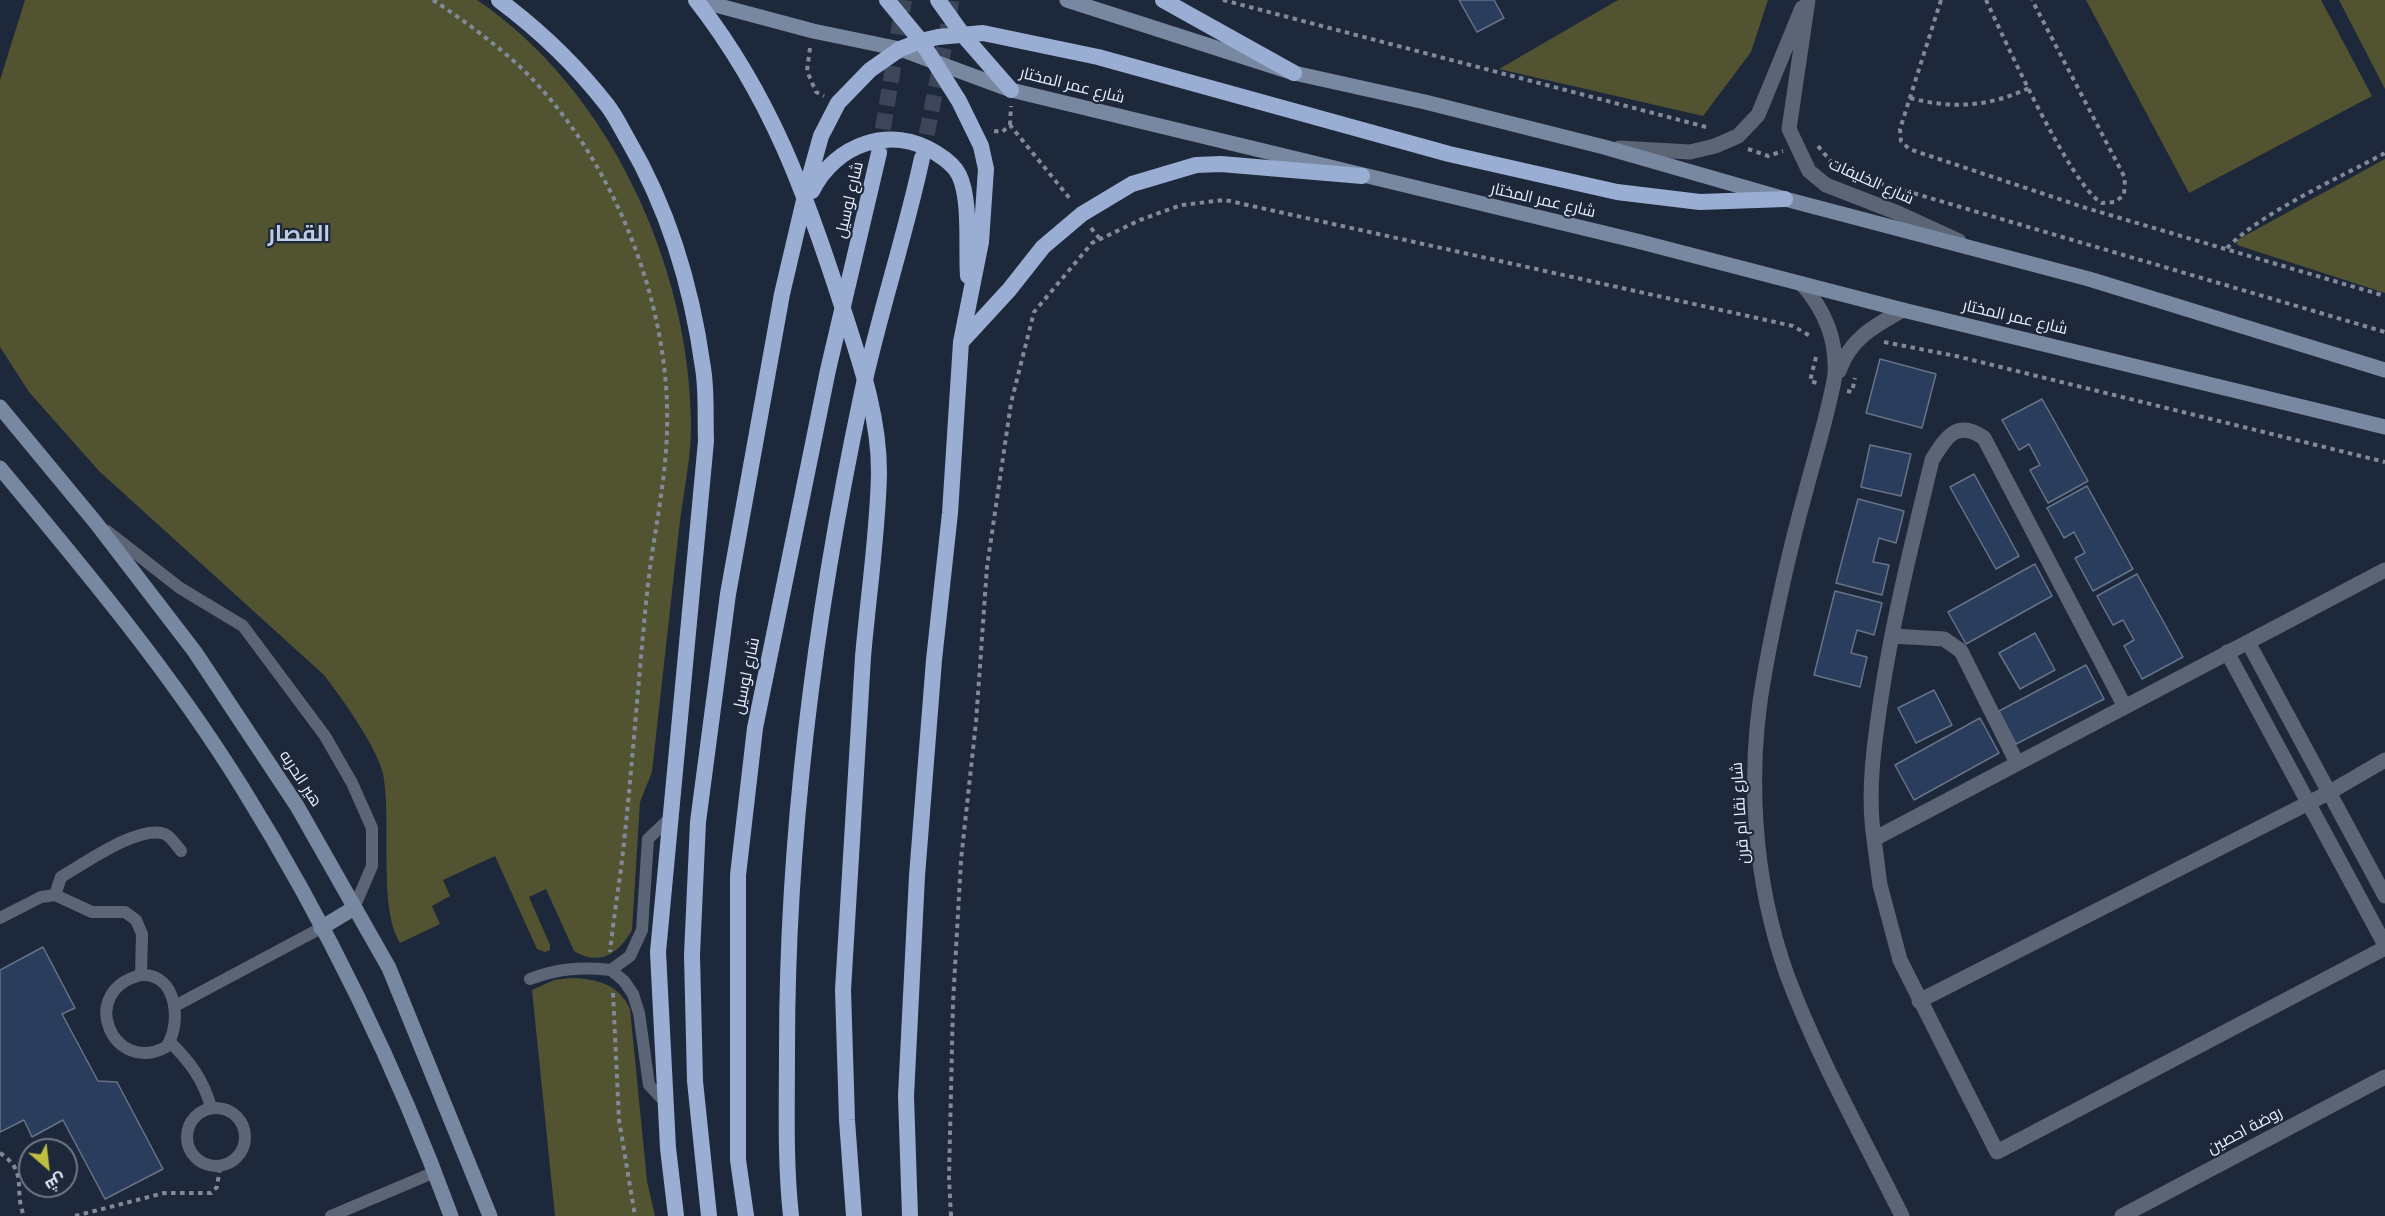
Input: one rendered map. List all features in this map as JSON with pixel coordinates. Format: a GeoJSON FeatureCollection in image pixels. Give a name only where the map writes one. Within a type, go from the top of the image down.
{"type":"FeatureCollection","features":[{"type":"Feature","properties":{"kind":"highway"},"geometry":{"type":"LineString","coordinates":[[499,0],[528,22],[563,55],[608,106],[640,161],[676,243],[689,288],[704,370],[706,441],[658,952],[665,1102],[676,1216]]}},
{"type":"Feature","properties":{"kind":"highway"},"geometry":{"type":"LineString","coordinates":[[696,0],[716,26],[762,98],[797,172],[828,262],[874,414],[879,472],[863,657],[843,990],[847,1120],[854,1216]]}},
{"type":"Feature","properties":{"kind":"highway"},"geometry":{"type":"LineString","coordinates":[[887,0],[921,41],[932,59],[981,146],[986,169],[986,202],[981,242],[961,342],[950,513],[934,660],[917,876],[906,1096],[910,1216]]}},
{"type":"Feature","properties":{"kind":"highway"},"geometry":{"type":"LineString","coordinates":[[938,0],[963,35],[1011,90]]}},
{"type":"Feature","properties":{"kind":"highway"},"geometry":{"type":"LineString","coordinates":[[1163,0],[1294,73]]}},
{"type":"Feature","properties":{"kind":"highway"},"geometry":{"type":"LineString","coordinates":[[709,1216],[695,1082],[692,955],[698,822],[728,594],[782,294],[821,136],[838,103],[870,70],[900,50],[921,41],[983,33],[1098,57],[1449,154],[1617,192],[1700,202],[1785,199]]}},
{"type":"Feature","properties":{"kind":"highway"},"geometry":{"type":"LineString","coordinates":[[800,214],[821,173],[860,145],[893,139],[919,142],[945,159],[959,174],[966,198],[965,240],[969,295]]}},
{"type":"Feature","properties":{"kind":"highway","name":"شارع لوسيل"},"geometry":{"type":"LineString","coordinates":[[746,1216],[738,1160],[738,875],[755,728],[828,370],[879,153]]}},
{"type":"Feature","properties":{"kind":"highway"},"geometry":{"type":"LineString","coordinates":[[791,1216],[787,1176],[787,956],[805,725],[834,534],[863,389],[912,207],[922,158]]}},
{"type":"Feature","properties":{"kind":"highway"},"geometry":{"type":"LineString","coordinates":[[961,342],[1009,290],[1043,247],[1082,214],[1132,184],[1196,165],[1239,165],[1362,176]]}},
{"type":"Feature","properties":{"kind":"main road","name":"شارع عمر المختار"},"geometry":{"type":"LineString","coordinates":[[696,0],[932,59],[1011,90],[1637,241],[1904,310],[2385,427]]}},
{"type":"Feature","properties":{"kind":"main road"},"geometry":{"type":"LineString","coordinates":[[1067,0],[1294,73],[1425,102],[1604,147],[1785,199],[2089,279],[2385,370]]}},
{"type":"Feature","properties":{"kind":"main road","name":"هير الحربه"},"geometry":{"type":"LineString","coordinates":[[0,407],[96,523],[195,652],[297,806],[389,968],[490,1216]]}},
{"type":"Feature","properties":{"kind":"main road"},"geometry":{"type":"LineString","coordinates":[[0,468],[129,625],[243,789],[296,879],[362,1007],[452,1216]]}},
{"type":"Feature","properties":{"kind":"main road"},"geometry":{"type":"LineString","coordinates":[[321,928],[354,908]]}},
{"type":"Feature","properties":{"kind":"street","name":"شارع الخليفات"},"geometry":{"type":"LineString","coordinates":[[1604,147],[1690,152],[1715,146],[1738,136],[1758,115],[1807,0]]}},
{"type":"Feature","properties":{"kind":"street","name":"شارع الخليفات"},"geometry":{"type":"LineString","coordinates":[[1807,0],[1789,129],[1809,171],[1826,185],[1889,209],[1983,252]]}},
{"type":"Feature","properties":{"kind":"street","name":"شارع نقا ام قرن"},"geometry":{"type":"LineString","coordinates":[[1802,284],[1818,303],[1830,331],[1836,363],[1833,388]]}},
{"type":"Feature","properties":{"kind":"street","name":"شارع نقا ام قرن"},"geometry":{"type":"LineString","coordinates":[[1902,1216],[1802,1012],[1786,972],[1763,877],[1756,824],[1754,762],[1764,674],[1783,576],[1833,388],[1845,354],[1863,334],[1904,310]]}},
{"type":"Feature","properties":{"kind":"street"},"geometry":{"type":"LineString","coordinates":[[2124,705],[1984,438],[1973,430],[1960,430],[1945,438],[1932,460],[1892,636],[1873,747],[1870,812],[1880,885],[1900,960],[1919,1002],[1997,1152],[2385,947],[2310,802],[2227,652]]}},
{"type":"Feature","properties":{"kind":"street"},"geometry":{"type":"LineString","coordinates":[[1874,839],[2124,705],[2385,570]]}},
{"type":"Feature","properties":{"kind":"street"},"geometry":{"type":"LineString","coordinates":[[1892,636],[1944,639],[1961,651],[2018,763]]}},
{"type":"Feature","properties":{"kind":"street"},"geometry":{"type":"LineString","coordinates":[[2248,642],[2385,896]]}},
{"type":"Feature","properties":{"kind":"street"},"geometry":{"type":"LineString","coordinates":[[1919,1002],[2330,792],[2385,760]]}},
{"type":"Feature","properties":{"kind":"street","name":"روضة احصين"},"geometry":{"type":"LineString","coordinates":[[2122,1216],[2385,1077]]}},
{"type":"Feature","properties":{"kind":"lane"},"geometry":{"type":"LineString","coordinates":[[96,523],[180,588],[243,626],[325,736],[352,783],[372,828],[372,866],[354,908]]}},
{"type":"Feature","properties":{"kind":"lane"},"geometry":{"type":"LineString","coordinates":[[611,970],[630,956],[638,943],[642,930],[648,839],[669,819]]}},
{"type":"Feature","properties":{"kind":"lane"},"geometry":{"type":"LineString","coordinates":[[55,895],[61,877],[130,838],[151,832],[166,835],[181,851]]}},
{"type":"Feature","properties":{"kind":"lane"},"geometry":{"type":"LineString","coordinates":[[0,918],[41,897],[55,895],[92,912],[125,912],[136,920],[142,934],[141,975]]}},
{"type":"Feature","properties":{"kind":"lane"},"geometry":{"type":"LineString","coordinates":[[175,1006],[321,928]]}},
{"type":"Feature","properties":{"kind":"lane"},"geometry":{"type":"LineString","coordinates":[[530,978],[558,969],[576,967],[611,970],[624,981],[633,994],[639,1013],[649,1085],[665,1102]]}},
{"type":"Feature","properties":{"kind":"lane"},"geometry":{"type":"LineString","coordinates":[[141,975],[155,977],[165,987],[175,1006],[176,1022],[170,1042],[158,1052],[137,1053],[117,1042],[107,1022],[105,1011],[111,992],[126,980],[141,975]]}},
{"type":"Feature","properties":{"kind":"lane"},"geometry":{"type":"LineString","coordinates":[[170,1042],[196,1071],[205,1085],[211,1107]]}},
{"type":"Feature","properties":{"kind":"lane"},"geometry":{"type":"LineString","coordinates":[[211,1107],[227,1108],[240,1119],[247,1138],[242,1150],[232,1162],[220,1166],[198,1162],[191,1155],[188,1143],[195,1118],[211,1107]]}},
{"type":"Feature","properties":{"kind":"lane"},"geometry":{"type":"LineString","coordinates":[[331,1216],[435,1172]]}},
{"type":"Feature","properties":{"kind":"path"},"geometry":{"type":"LineString","coordinates":[[433,0],[468,23],[517,64],[577,135],[613,196],[644,273],[658,325],[666,379],[667,429],[648,584],[621,870],[613,916],[611,970],[620,1120],[635,1216]]}},
{"type":"Feature","properties":{"kind":"path"},"geometry":{"type":"LineString","coordinates":[[1941,0],[1900,129],[1901,141],[1908,149],[2086,208],[2385,296]]}},
{"type":"Feature","properties":{"kind":"path"},"geometry":{"type":"LineString","coordinates":[[1986,0],[2029,88],[2072,167],[2094,199],[2108,204],[2124,195],[2125,178],[2032,0]]}},
{"type":"Feature","properties":{"kind":"path"},"geometry":{"type":"LineString","coordinates":[[813,31],[807,71],[816,92],[838,103]]}},
{"type":"Feature","properties":{"kind":"path"},"geometry":{"type":"LineString","coordinates":[[1910,98],[1962,106],[1995,101],[2029,88]]}},
{"type":"Feature","properties":{"kind":"path"},"geometry":{"type":"LineString","coordinates":[[973,130],[1002,132],[1010,125],[1100,239]]}},
{"type":"Feature","properties":{"kind":"path"},"geometry":{"type":"LineString","coordinates":[[2227,248],[2236,239],[2269,217],[2385,153]]}},
{"type":"Feature","properties":{"kind":"path"},"geometry":{"type":"LineString","coordinates":[[951,1216],[948,1178],[952,1003],[961,860],[976,722],[987,567],[1011,403],[1034,312],[1092,243],[1181,205],[1225,200],[1793,326],[1810,334],[1814,340]]}},
{"type":"Feature","properties":{"kind":"path"},"geometry":{"type":"LineString","coordinates":[[1878,345],[1885,342],[1956,356],[2385,462]]}},
{"type":"Feature","properties":{"kind":"path"},"geometry":{"type":"LineString","coordinates":[[1818,346],[1810,381],[1852,392],[1857,372]]}},
{"type":"Feature","properties":{"kind":"path"},"geometry":{"type":"LineString","coordinates":[[0,1153],[12,1161],[17,1169],[24,1216]]}},
{"type":"Feature","properties":{"kind":"path"},"geometry":{"type":"LineString","coordinates":[[75,1216],[164,1193],[211,1193],[217,1187],[220,1166]]}},
{"type":"Feature","properties":{"kind":"green space"},"geometry":{"type":"Polygon","coordinates":[[[25,0],[477,0],[524,37],[566,81],[602,131],[633,185],[657,243],[675,302],[687,362],[691,421],[689,461],[679,529],[652,772],[640,802],[632,930],[615,951],[592,958],[574,951],[546,889],[529,897],[550,945],[550,950],[545,952],[537,949],[495,856],[443,880],[450,896],[432,906],[440,924],[400,943],[393,927],[389,908],[383,774],[374,750],[349,709],[324,675],[99,471],[29,392],[0,347],[0,80],[25,0]]]}},
{"type":"Feature","properties":{"kind":"green space"},"geometry":{"type":"Polygon","coordinates":[[[1618,0],[1768,0],[1751,52],[1703,116],[1499,69],[1618,0]]]}},
{"type":"Feature","properties":{"kind":"green space"},"geometry":{"type":"Polygon","coordinates":[[[2086,0],[2321,0],[2372,96],[2189,193],[2086,0]]]}},
{"type":"Feature","properties":{"kind":"green space"},"geometry":{"type":"Polygon","coordinates":[[[2339,0],[2385,0],[2385,89],[2339,0]]]}},
{"type":"Feature","properties":{"kind":"green space"},"geometry":{"type":"Polygon","coordinates":[[[2385,159],[2385,293],[2237,245],[2237,240],[2385,159]]]}},
{"type":"Feature","properties":{"kind":"green space"},"geometry":{"type":"Polygon","coordinates":[[[571,978],[606,984],[620,994],[630,1009],[647,1181],[655,1216],[555,1216],[532,990],[554,980],[571,978]]]}},
{"type":"Feature","properties":{"kind":"building"},"geometry":{"type":"Polygon","coordinates":[[[1459,0],[1494,0],[1504,18],[1477,32],[1459,0]]]}},
{"type":"Feature","properties":{"kind":"building"},"geometry":{"type":"Polygon","coordinates":[[[1880,359],[1936,374],[1922,428],[1866,413],[1880,359]]]}},
{"type":"Feature","properties":{"kind":"building"},"geometry":{"type":"Polygon","coordinates":[[[2042,399],[2088,481],[2048,503],[2030,470],[2040,465],[2029,444],[2019,450],[2002,420],[2042,399]]]}},
{"type":"Feature","properties":{"kind":"building"},"geometry":{"type":"Polygon","coordinates":[[[1870,445],[1911,454],[1901,496],[1861,487],[1870,445]]]}},
{"type":"Feature","properties":{"kind":"building"},"geometry":{"type":"Polygon","coordinates":[[[1974,474],[2019,556],[1996,569],[1950,487],[1974,474]]]}},
{"type":"Feature","properties":{"kind":"building"},"geometry":{"type":"Polygon","coordinates":[[[2087,486],[2133,569],[2093,591],[2075,558],[2085,553],[2074,532],[2064,538],[2047,508],[2087,486]]]}},
{"type":"Feature","properties":{"kind":"building"},"geometry":{"type":"Polygon","coordinates":[[[1858,499],[1904,511],[1896,543],[1879,538],[1873,562],[1889,565],[1882,595],[1836,583],[1858,499]]]}},
{"type":"Feature","properties":{"kind":"building"},"geometry":{"type":"Polygon","coordinates":[[[2035,564],[2052,596],[1966,644],[1948,612],[2035,564]]]}},
{"type":"Feature","properties":{"kind":"building"},"geometry":{"type":"Polygon","coordinates":[[[2137,574],[2183,657],[2142,679],[2124,646],[2134,640],[2123,620],[2113,625],[2097,596],[2137,574]]]}},
{"type":"Feature","properties":{"kind":"building"},"geometry":{"type":"Polygon","coordinates":[[[1835,591],[1882,603],[1874,635],[1857,630],[1851,653],[1867,657],[1860,687],[1814,675],[1835,591]]]}},
{"type":"Feature","properties":{"kind":"building"},"geometry":{"type":"Polygon","coordinates":[[[2035,633],[2055,670],[2020,689],[1999,653],[2035,633]]]}},
{"type":"Feature","properties":{"kind":"building"},"geometry":{"type":"Polygon","coordinates":[[[2086,665],[2104,699],[2016,744],[1999,711],[2086,665]]]}},
{"type":"Feature","properties":{"kind":"building"},"geometry":{"type":"Polygon","coordinates":[[[1934,690],[1952,725],[1916,743],[1898,708],[1934,690]]]}},
{"type":"Feature","properties":{"kind":"building"},"geometry":{"type":"Polygon","coordinates":[[[1980,718],[1999,753],[1914,800],[1895,765],[1980,718]]]}},
{"type":"Feature","properties":{"kind":"building"},"geometry":{"type":"Polygon","coordinates":[[[43,947],[75,1008],[62,1014],[98,1081],[117,1082],[163,1169],[105,1199],[78,1148],[78,1138],[73,1138],[63,1120],[32,1137],[24,1120],[0,1132],[0,970],[43,947]]]}},
{"type":"Feature","properties":{"kind":"tunnel"},"geometry":{"type":"LineString","coordinates":[[879,153],[904,0]]}},
{"type":"Feature","properties":{"kind":"tunnel"},"geometry":{"type":"LineString","coordinates":[[922,158],[948,27],[951,0]]}},
{"type":"Feature","properties":{"kind":"district","name":"القصار"},"geometry":{"type":"Point","coordinates":[299,235]}}]}
